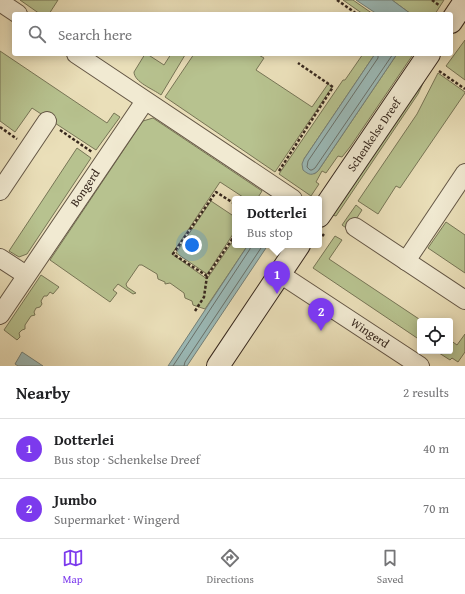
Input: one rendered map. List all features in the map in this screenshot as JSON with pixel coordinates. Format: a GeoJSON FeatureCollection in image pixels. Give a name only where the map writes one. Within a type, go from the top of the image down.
{"type":"FeatureCollection","features":[{"type":"Feature","properties":{"kind":"street"},"geometry":{"type":"LineString","coordinates":[[453,19],[465,1]]}},
{"type":"Feature","properties":{"kind":"street"},"geometry":{"type":"LineString","coordinates":[[0,2],[15,12]]}},
{"type":"Feature","properties":{"kind":"street"},"geometry":{"type":"LineString","coordinates":[[79,56],[289,196]]}},
{"type":"Feature","properties":{"kind":"street","name":"Schenkelse Dreef"},"geometry":{"type":"LineString","coordinates":[[322,212],[432,60]]}},
{"type":"Feature","properties":{"kind":"street","name":"Bongerd"},"geometry":{"type":"LineString","coordinates":[[0,315],[145,101]]}},
{"type":"Feature","properties":{"kind":"street"},"geometry":{"type":"LineString","coordinates":[[0,191],[47,121]]}},
{"type":"Feature","properties":{"kind":"street"},"geometry":{"type":"LineString","coordinates":[[406,261],[465,173]]}},
{"type":"Feature","properties":{"kind":"street"},"geometry":{"type":"LineString","coordinates":[[354,227],[465,300]]}},
{"type":"Feature","properties":{"kind":"street"},"geometry":{"type":"LineString","coordinates":[[218,366],[297,248]]}},
{"type":"Feature","properties":{"kind":"street"},"geometry":{"type":"LineString","coordinates":[[0,258],[26,275]]}},
{"type":"Feature","properties":{"kind":"street","name":"Wingerd"},"geometry":{"type":"LineString","coordinates":[[280,274],[420,366]]}},
{"type":"Feature","properties":{"kind":"path"},"geometry":{"type":"LineString","coordinates":[[337,0],[354,12]]}},
{"type":"Feature","properties":{"kind":"path"},"geometry":{"type":"LineString","coordinates":[[432,60],[465,89]]}},
{"type":"Feature","properties":{"kind":"path"},"geometry":{"type":"LineString","coordinates":[[271,184],[333,87],[298,63]]}},
{"type":"Feature","properties":{"kind":"path"},"geometry":{"type":"LineString","coordinates":[[47,121],[104,160]]}},
{"type":"Feature","properties":{"kind":"path"},"geometry":{"type":"LineString","coordinates":[[0,127],[29,147]]}},
{"type":"Feature","properties":{"kind":"path"},"geometry":{"type":"LineString","coordinates":[[207,276],[173,254],[216,192],[232,202]]}},
{"type":"Feature","properties":{"kind":"path"},"geometry":{"type":"LineString","coordinates":[[195,310],[204,297],[207,276],[232,239]]}},
{"type":"Feature","properties":{"kind":"green space"},"geometry":{"type":"Polygon","coordinates":[[[20,0],[58,0],[50,12],[37,12],[20,0]]]}},
{"type":"Feature","properties":{"kind":"green space"},"geometry":{"type":"Polygon","coordinates":[[[343,0],[353,0],[370,12],[360,12],[343,0]]]}},
{"type":"Feature","properties":{"kind":"green space"},"geometry":{"type":"Polygon","coordinates":[[[392,0],[444,0],[436,12],[408,12],[392,0]]]}},
{"type":"Feature","properties":{"kind":"green space"},"geometry":{"type":"Polygon","coordinates":[[[465,40],[465,80],[446,66],[465,40]]]}},
{"type":"Feature","properties":{"kind":"green space"},"geometry":{"type":"Polygon","coordinates":[[[0,51],[107,123],[114,113],[120,117],[96,150],[32,108],[15,132],[0,121],[0,51]]]}},
{"type":"Feature","properties":{"kind":"green space"},"geometry":{"type":"Polygon","coordinates":[[[144,56],[150,56],[164,65],[170,56],[184,56],[161,95],[140,82],[135,76],[134,72],[144,56]]]}},
{"type":"Feature","properties":{"kind":"green space"},"geometry":{"type":"Polygon","coordinates":[[[193,56],[260,56],[264,58],[256,70],[312,107],[328,84],[332,87],[275,172],[165,97],[193,56]]]}},
{"type":"Feature","properties":{"kind":"green space"},"geometry":{"type":"Polygon","coordinates":[[[362,56],[374,56],[304,159],[314,174],[318,171],[396,56],[412,56],[350,147],[342,157],[338,156],[326,173],[322,171],[316,182],[319,184],[311,196],[279,174],[343,80],[345,80],[362,56]]]}},
{"type":"Feature","properties":{"kind":"green space"},"geometry":{"type":"Polygon","coordinates":[[[438,73],[465,93],[400,188],[396,186],[378,214],[358,201],[417,114],[438,73]]]}},
{"type":"Feature","properties":{"kind":"green space"},"geometry":{"type":"Polygon","coordinates":[[[422,77],[425,79],[418,94],[336,216],[329,214],[422,77]]]}},
{"type":"Feature","properties":{"kind":"green space"},"geometry":{"type":"Polygon","coordinates":[[[153,118],[262,191],[259,196],[241,196],[220,182],[172,254],[207,279],[232,242],[232,248],[246,248],[205,309],[193,305],[192,301],[185,298],[184,293],[170,283],[165,284],[165,282],[158,279],[157,274],[142,265],[139,265],[126,284],[127,287],[136,293],[133,294],[118,284],[113,290],[117,293],[110,302],[50,260],[143,121],[153,118]]]}},
{"type":"Feature","properties":{"kind":"green space"},"geometry":{"type":"Polygon","coordinates":[[[77,148],[91,158],[27,254],[19,257],[9,251],[77,148]]]}},
{"type":"Feature","properties":{"kind":"green space"},"geometry":{"type":"Polygon","coordinates":[[[211,201],[232,215],[232,236],[207,274],[176,253],[211,201]]]}},
{"type":"Feature","properties":{"kind":"green space"},"geometry":{"type":"Polygon","coordinates":[[[356,205],[362,210],[349,230],[342,225],[356,205]]]}},
{"type":"Feature","properties":{"kind":"green space"},"geometry":{"type":"Polygon","coordinates":[[[446,222],[465,235],[465,273],[428,248],[446,222]]]}},
{"type":"Feature","properties":{"kind":"green space"},"geometry":{"type":"Polygon","coordinates":[[[335,236],[342,240],[329,259],[418,318],[417,338],[313,268],[335,236]]]}},
{"type":"Feature","properties":{"kind":"green space"},"geometry":{"type":"Polygon","coordinates":[[[41,275],[59,287],[53,294],[50,292],[47,296],[44,296],[41,301],[42,304],[40,307],[36,308],[34,312],[35,315],[31,316],[25,325],[25,329],[19,333],[20,337],[17,340],[4,330],[41,275]]]}},
{"type":"Feature","properties":{"kind":"green space"},"geometry":{"type":"Polygon","coordinates":[[[465,334],[465,352],[458,362],[452,358],[450,360],[441,354],[453,354],[453,342],[457,345],[465,334]]]}},
{"type":"Feature","properties":{"kind":"water"},"geometry":{"type":"Polygon","coordinates":[[[356,0],[392,0],[408,12],[374,12],[356,0]]]}},
{"type":"Feature","properties":{"kind":"water"},"geometry":{"type":"Polygon","coordinates":[[[374,56],[396,56],[318,171],[314,174],[310,174],[303,170],[302,164],[374,56]]]}},
{"type":"Feature","properties":{"kind":"water"},"geometry":{"type":"Polygon","coordinates":[[[246,248],[266,248],[187,366],[168,366],[246,248]]]}},
{"type":"Feature","properties":{"kind":"water"},"geometry":{"type":"Polygon","coordinates":[[[22,352],[43,366],[18,366],[15,364],[22,352]]]}},
{"type":"Feature","properties":{"kind":"place","name":"Dotterlei"},"geometry":{"type":"Point","coordinates":[277,294]}},
{"type":"Feature","properties":{"kind":"place","name":"Jumbo"},"geometry":{"type":"Point","coordinates":[321,331]}}]}
